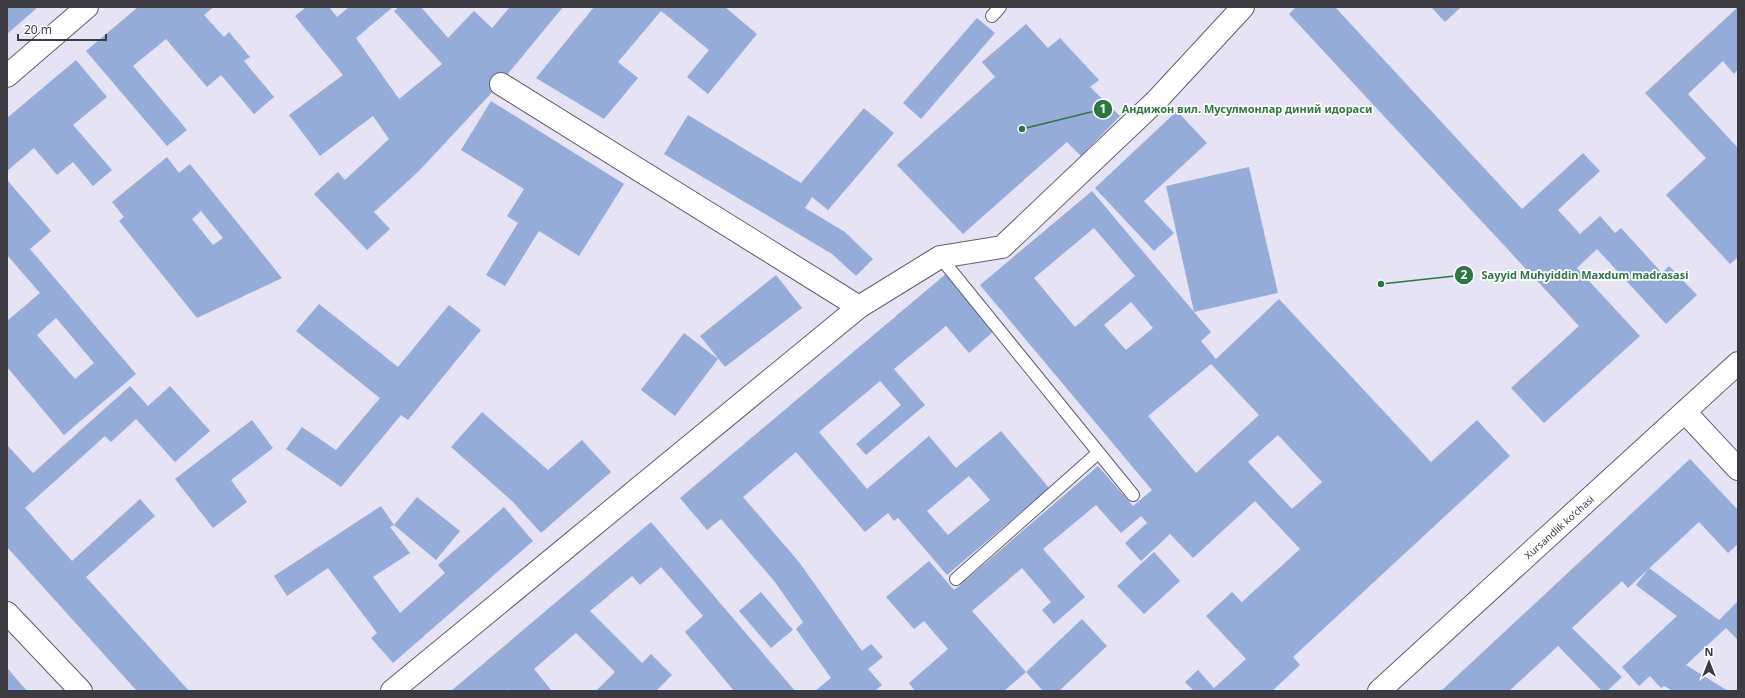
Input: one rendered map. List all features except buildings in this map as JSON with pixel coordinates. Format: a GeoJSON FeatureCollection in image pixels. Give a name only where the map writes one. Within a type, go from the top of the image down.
{"type":"FeatureCollection","features":[{"type":"Feature","properties":{"kind":"street"},"geometry":{"type":"LineString","coordinates":[[7,76],[87,7]]}},
{"type":"Feature","properties":{"kind":"street"},"geometry":{"type":"LineString","coordinates":[[392,691],[859,307],[940,256],[1002,247],[1157,100],[1243,7]]}},
{"type":"Feature","properties":{"kind":"street"},"geometry":{"type":"LineString","coordinates":[[501,84],[859,307]]}},
{"type":"Feature","properties":{"kind":"street","name":"Xursandlik koʻchasi"},"geometry":{"type":"LineString","coordinates":[[1379,691],[1738,363]]}},
{"type":"Feature","properties":{"kind":"street"},"geometry":{"type":"LineString","coordinates":[[1685,412],[1738,469]]}},
{"type":"Feature","properties":{"kind":"street"},"geometry":{"type":"LineString","coordinates":[[7,613],[81,691]]}},
{"type":"Feature","properties":{"kind":"lane"},"geometry":{"type":"LineString","coordinates":[[992,16],[1000,7]]}},
{"type":"Feature","properties":{"kind":"lane"},"geometry":{"type":"LineString","coordinates":[[940,256],[1133,495]]}},
{"type":"Feature","properties":{"kind":"lane"},"geometry":{"type":"LineString","coordinates":[[956,578],[1098,453]]}},
{"type":"Feature","properties":{"kind":"place","name":"Андижон вил. Мусулмонлар диний идораси"},"geometry":{"type":"Point","coordinates":[1022,129]}},
{"type":"Feature","properties":{"kind":"place","name":"Sayyid Muhyiddin Maxdum madrasasi"},"geometry":{"type":"Point","coordinates":[1381,284]}}]}
